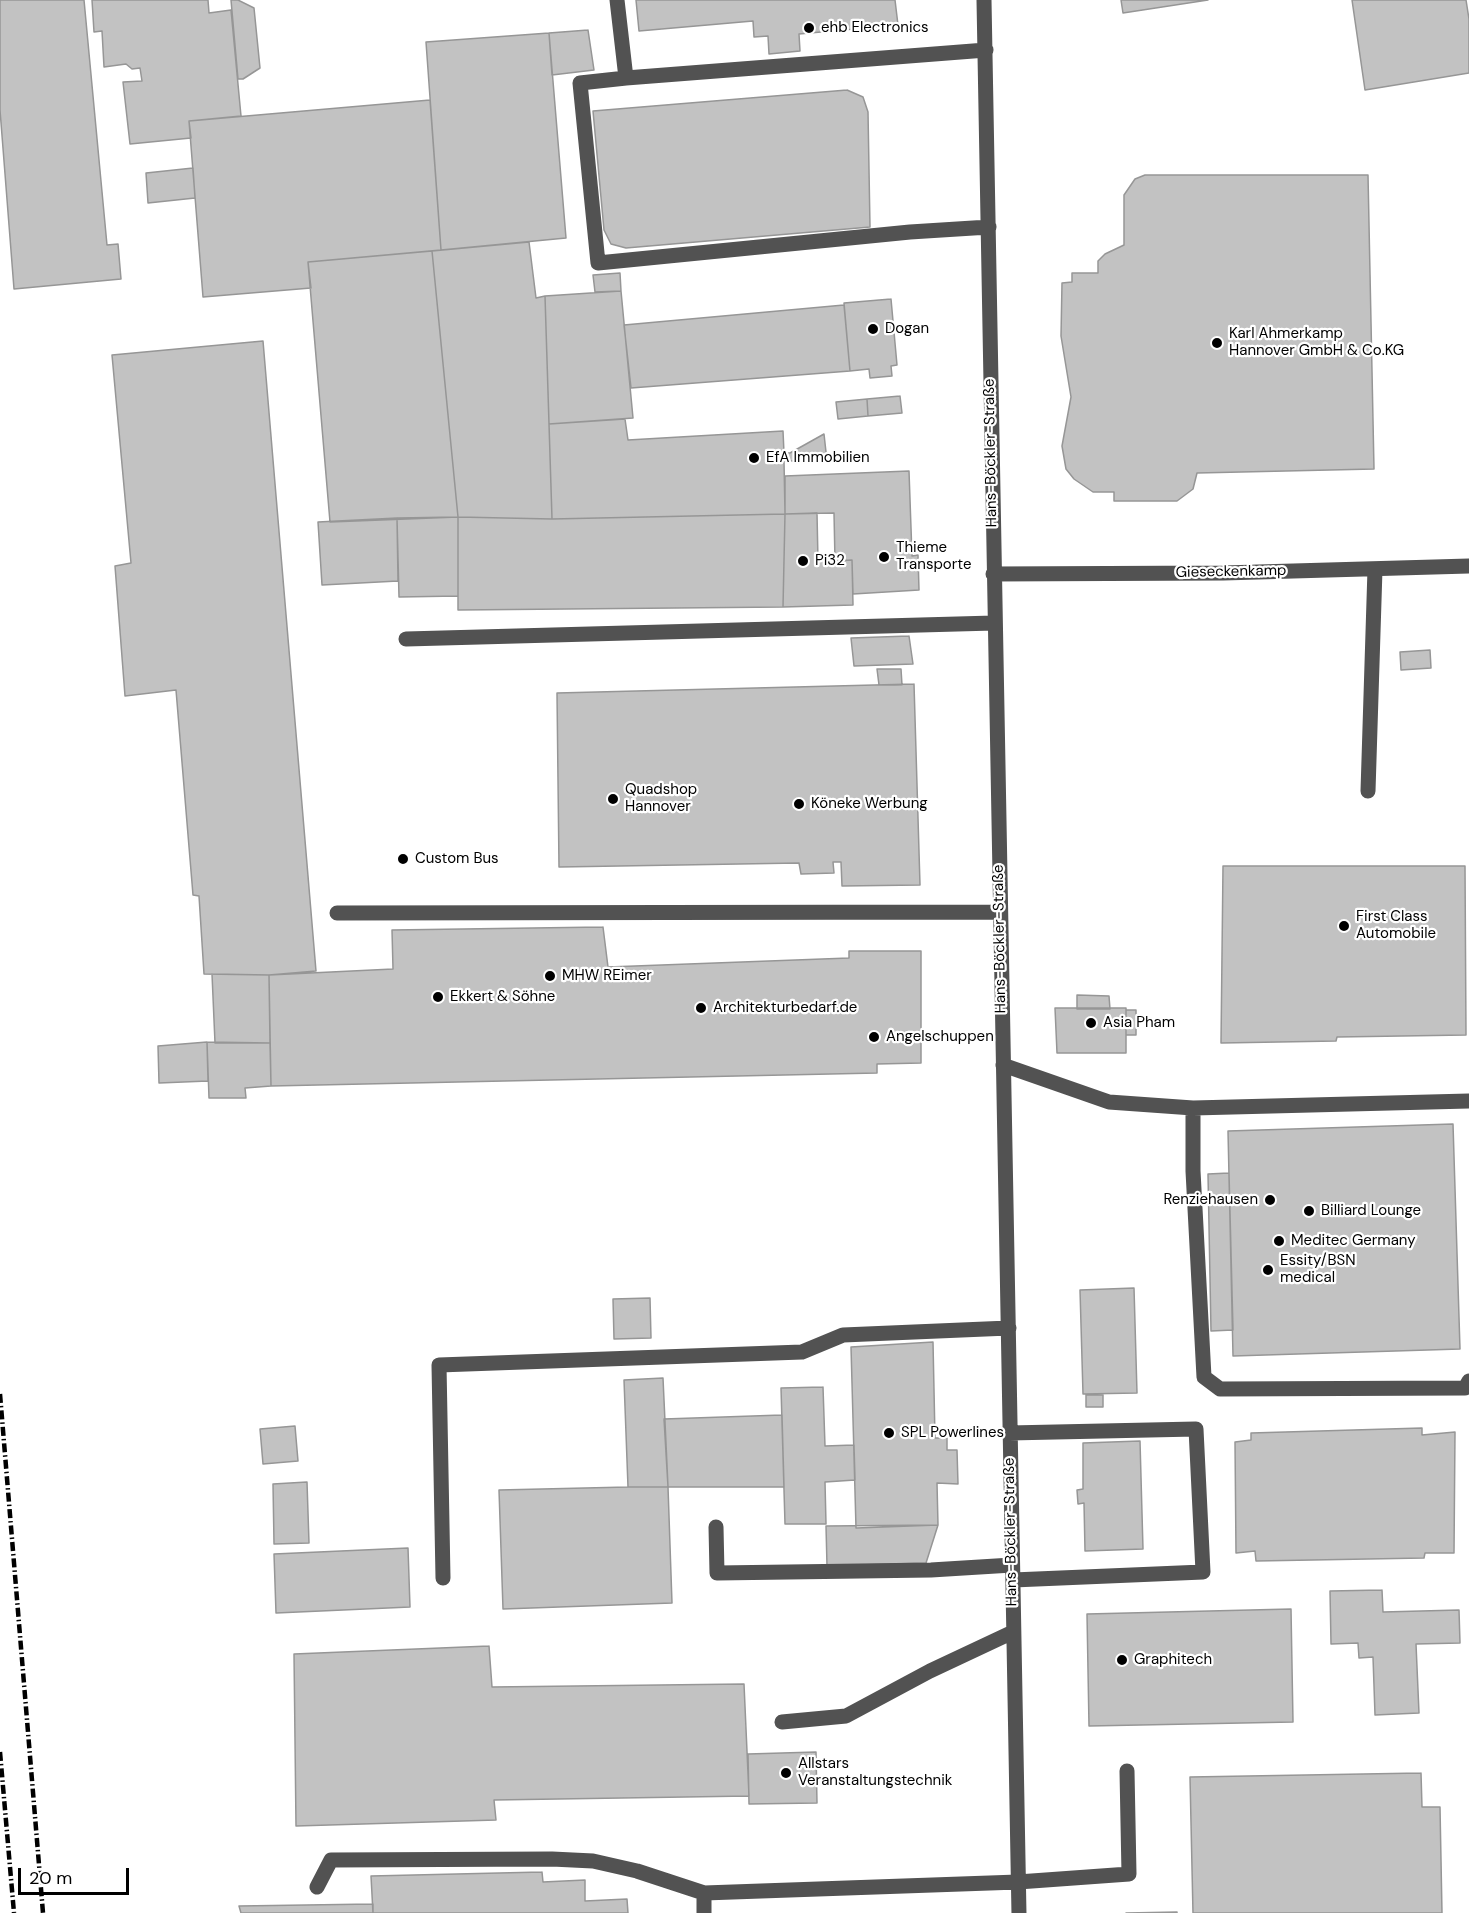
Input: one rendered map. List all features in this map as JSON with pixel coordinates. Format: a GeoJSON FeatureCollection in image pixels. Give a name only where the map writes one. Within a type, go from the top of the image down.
{"type":"FeatureCollection","features":[{"type":"Feature","properties":{"kind":"street"},"geometry":{"type":"LineString","coordinates":[[617,0],[626,78]]}},
{"type":"Feature","properties":{"kind":"street","name":"Hans-Böckler-Straße"},"geometry":{"type":"LineString","coordinates":[[984,0],[1019,1913]]}},
{"type":"Feature","properties":{"kind":"street"},"geometry":{"type":"LineString","coordinates":[[986,50],[580,83],[598,263],[910,232],[989,227]]}},
{"type":"Feature","properties":{"kind":"street","name":"Gieseckenkamp"},"geometry":{"type":"LineString","coordinates":[[993,574],[1469,566]]}},
{"type":"Feature","properties":{"kind":"street"},"geometry":{"type":"LineString","coordinates":[[1368,791],[1375,569]]}},
{"type":"Feature","properties":{"kind":"street"},"geometry":{"type":"LineString","coordinates":[[406,639],[994,623]]}},
{"type":"Feature","properties":{"kind":"street"},"geometry":{"type":"LineString","coordinates":[[337,913],[1000,912]]}},
{"type":"Feature","properties":{"kind":"street"},"geometry":{"type":"LineString","coordinates":[[1003,1065],[1109,1102],[1193,1108],[1469,1101]]}},
{"type":"Feature","properties":{"kind":"street"},"geometry":{"type":"LineString","coordinates":[[1193,1108],[1192,1171],[1204,1377],[1220,1389],[1465,1388],[1469,1381]]}},
{"type":"Feature","properties":{"kind":"street"},"geometry":{"type":"LineString","coordinates":[[443,1578],[439,1365],[802,1352],[843,1335],[1009,1328]]}},
{"type":"Feature","properties":{"kind":"street"},"geometry":{"type":"LineString","coordinates":[[716,1527],[717,1573],[931,1570],[1012,1573],[1203,1572],[1196,1429],[1009,1433]]}},
{"type":"Feature","properties":{"kind":"street"},"geometry":{"type":"LineString","coordinates":[[782,1722],[846,1716],[930,1671],[1013,1632]]}},
{"type":"Feature","properties":{"kind":"street"},"geometry":{"type":"LineString","coordinates":[[317,1887],[331,1860],[552,1859],[593,1861],[637,1871],[704,1893],[1018,1882],[1129,1874],[1127,1771]]}},
{"type":"Feature","properties":{"kind":"street"},"geometry":{"type":"LineString","coordinates":[[704,1893],[704,1913]]}},
{"type":"Feature","properties":{"kind":"building"},"geometry":{"type":"Polygon","coordinates":[[[0,0],[84,0],[107,245],[118,244],[121,279],[14,289],[0,110],[0,0]]]}},
{"type":"Feature","properties":{"kind":"building"},"geometry":{"type":"Polygon","coordinates":[[[92,0],[208,0],[209,13],[231,10],[241,116],[189,121],[191,138],[130,144],[123,82],[142,81],[140,68],[132,69],[126,64],[104,67],[102,31],[94,32],[92,0]]]}},
{"type":"Feature","properties":{"kind":"building"},"geometry":{"type":"Polygon","coordinates":[[[231,0],[238,0],[254,8],[260,68],[243,79],[238,79],[231,0]]]}},
{"type":"Feature","properties":{"kind":"building","name":"ehb Electronics"},"geometry":{"type":"Polygon","coordinates":[[[636,0],[895,0],[898,25],[799,34],[800,51],[769,54],[768,36],[754,37],[753,21],[639,31],[636,0]]]}},
{"type":"Feature","properties":{"kind":"building"},"geometry":{"type":"Polygon","coordinates":[[[1121,0],[1208,0],[1123,13],[1121,0]]]}},
{"type":"Feature","properties":{"kind":"building"},"geometry":{"type":"Polygon","coordinates":[[[1352,0],[1466,0],[1469,19],[1469,73],[1365,90],[1352,0]]]}},
{"type":"Feature","properties":{"kind":"building"},"geometry":{"type":"Polygon","coordinates":[[[588,30],[594,70],[552,75],[549,33],[588,30]]]}},
{"type":"Feature","properties":{"kind":"building"},"geometry":{"type":"Polygon","coordinates":[[[549,33],[566,238],[441,250],[426,42],[549,33]]]}},
{"type":"Feature","properties":{"kind":"building"},"geometry":{"type":"Polygon","coordinates":[[[847,90],[863,97],[868,112],[870,227],[626,248],[611,244],[604,230],[593,111],[847,90]]]}},
{"type":"Feature","properties":{"kind":"building"},"geometry":{"type":"Polygon","coordinates":[[[430,100],[441,250],[308,262],[311,288],[203,297],[189,121],[430,100]]]}},
{"type":"Feature","properties":{"kind":"building"},"geometry":{"type":"Polygon","coordinates":[[[193,168],[195,198],[148,203],[146,173],[193,168]]]}},
{"type":"Feature","properties":{"kind":"building","name":"Karl Ahmerkamp Hannover GmbH & Co.KG"},"geometry":{"type":"Polygon","coordinates":[[[1145,175],[1368,175],[1374,469],[1197,473],[1193,489],[1177,501],[1114,501],[1114,492],[1093,492],[1074,479],[1066,469],[1062,446],[1071,397],[1061,336],[1062,283],[1072,282],[1072,273],[1098,273],[1098,261],[1105,254],[1124,245],[1124,195],[1135,179],[1145,175]]]}},
{"type":"Feature","properties":{"kind":"building"},"geometry":{"type":"Polygon","coordinates":[[[529,242],[536,298],[545,296],[552,519],[458,517],[432,251],[529,242]]]}},
{"type":"Feature","properties":{"kind":"building"},"geometry":{"type":"Polygon","coordinates":[[[432,251],[458,517],[330,522],[308,262],[432,251]]]}},
{"type":"Feature","properties":{"kind":"building"},"geometry":{"type":"Polygon","coordinates":[[[620,273],[621,291],[595,292],[593,275],[620,273]]]}},
{"type":"Feature","properties":{"kind":"building"},"geometry":{"type":"Polygon","coordinates":[[[621,291],[633,418],[549,424],[545,296],[621,291]]]}},
{"type":"Feature","properties":{"kind":"building"},"geometry":{"type":"Polygon","coordinates":[[[891,299],[897,365],[891,366],[892,376],[870,378],[869,369],[850,371],[844,303],[891,299]]]}},
{"type":"Feature","properties":{"kind":"building"},"geometry":{"type":"Polygon","coordinates":[[[844,305],[850,371],[631,388],[624,325],[844,305]]]}},
{"type":"Feature","properties":{"kind":"building"},"geometry":{"type":"Polygon","coordinates":[[[263,341],[316,971],[269,975],[204,974],[199,896],[193,895],[176,690],[125,696],[115,566],[131,563],[112,355],[263,341]]]}},
{"type":"Feature","properties":{"kind":"building"},"geometry":{"type":"Polygon","coordinates":[[[900,396],[902,413],[868,416],[867,399],[900,396]]]}},
{"type":"Feature","properties":{"kind":"building"},"geometry":{"type":"Polygon","coordinates":[[[867,399],[868,416],[838,419],[836,402],[867,399]]]}},
{"type":"Feature","properties":{"kind":"building"},"geometry":{"type":"Polygon","coordinates":[[[625,419],[628,440],[783,431],[784,453],[790,453],[824,434],[827,461],[784,461],[785,514],[552,519],[549,424],[625,419]]]}},
{"type":"Feature","properties":{"kind":"building"},"geometry":{"type":"Polygon","coordinates":[[[909,471],[912,556],[918,555],[919,590],[853,594],[852,560],[835,561],[834,513],[785,514],[785,476],[909,471]]]}},
{"type":"Feature","properties":{"kind":"building"},"geometry":{"type":"Polygon","coordinates":[[[817,513],[818,561],[852,560],[853,605],[783,607],[785,514],[817,513]]]}},
{"type":"Feature","properties":{"kind":"building"},"geometry":{"type":"Polygon","coordinates":[[[785,514],[783,607],[458,610],[458,517],[552,519],[785,514]]]}},
{"type":"Feature","properties":{"kind":"building"},"geometry":{"type":"Polygon","coordinates":[[[458,517],[458,596],[399,597],[397,518],[458,517]]]}},
{"type":"Feature","properties":{"kind":"building"},"geometry":{"type":"Polygon","coordinates":[[[397,518],[398,581],[322,585],[318,522],[397,518]]]}},
{"type":"Feature","properties":{"kind":"building"},"geometry":{"type":"Polygon","coordinates":[[[909,636],[913,664],[854,666],[851,638],[909,636]]]}},
{"type":"Feature","properties":{"kind":"building"},"geometry":{"type":"Polygon","coordinates":[[[1430,650],[1431,668],[1401,670],[1400,652],[1430,650]]]}},
{"type":"Feature","properties":{"kind":"building"},"geometry":{"type":"Polygon","coordinates":[[[877,669],[901,669],[902,685],[879,685],[877,669]]]}},
{"type":"Feature","properties":{"kind":"building"},"geometry":{"type":"Polygon","coordinates":[[[914,684],[920,885],[842,886],[841,862],[833,862],[834,873],[801,874],[799,863],[559,867],[557,693],[914,684]]]}},
{"type":"Feature","properties":{"kind":"building"},"geometry":{"type":"Polygon","coordinates":[[[1223,866],[1465,866],[1466,1035],[1337,1037],[1336,1041],[1221,1043],[1223,866]]]}},
{"type":"Feature","properties":{"kind":"building"},"geometry":{"type":"Polygon","coordinates":[[[603,927],[608,967],[849,958],[849,951],[921,951],[921,1063],[877,1064],[877,1073],[271,1086],[269,975],[393,969],[392,930],[603,927]]]}},
{"type":"Feature","properties":{"kind":"building"},"geometry":{"type":"Polygon","coordinates":[[[212,974],[269,975],[270,1043],[215,1043],[212,974]]]}},
{"type":"Feature","properties":{"kind":"building"},"geometry":{"type":"Polygon","coordinates":[[[1077,995],[1109,996],[1110,1009],[1077,1009],[1077,995]]]}},
{"type":"Feature","properties":{"kind":"building","name":"Asia Pham"},"geometry":{"type":"Polygon","coordinates":[[[1055,1008],[1126,1008],[1126,1053],[1057,1053],[1055,1008]]]}},
{"type":"Feature","properties":{"kind":"building"},"geometry":{"type":"Polygon","coordinates":[[[1126,1010],[1136,1010],[1136,1035],[1126,1035],[1126,1010]]]}},
{"type":"Feature","properties":{"kind":"building"},"geometry":{"type":"Polygon","coordinates":[[[207,1042],[270,1043],[271,1086],[245,1088],[246,1098],[209,1098],[207,1042]]]}},
{"type":"Feature","properties":{"kind":"building"},"geometry":{"type":"Polygon","coordinates":[[[207,1042],[208,1081],[159,1083],[158,1046],[207,1042]]]}},
{"type":"Feature","properties":{"kind":"building"},"geometry":{"type":"Polygon","coordinates":[[[1453,1124],[1460,1349],[1233,1356],[1228,1131],[1453,1124]]]}},
{"type":"Feature","properties":{"kind":"building"},"geometry":{"type":"Polygon","coordinates":[[[1229,1173],[1233,1330],[1211,1331],[1208,1174],[1229,1173]]]}},
{"type":"Feature","properties":{"kind":"building"},"geometry":{"type":"Polygon","coordinates":[[[1134,1288],[1137,1393],[1083,1394],[1080,1290],[1134,1288]]]}},
{"type":"Feature","properties":{"kind":"building"},"geometry":{"type":"Polygon","coordinates":[[[650,1298],[651,1338],[614,1339],[613,1299],[650,1298]]]}},
{"type":"Feature","properties":{"kind":"building"},"geometry":{"type":"Polygon","coordinates":[[[933,1342],[935,1438],[947,1438],[947,1450],[957,1450],[958,1484],[937,1483],[938,1525],[856,1528],[851,1347],[933,1342]]]}},
{"type":"Feature","properties":{"kind":"building"},"geometry":{"type":"Polygon","coordinates":[[[663,1378],[668,1487],[628,1487],[624,1380],[663,1378]]]}},
{"type":"Feature","properties":{"kind":"building"},"geometry":{"type":"Polygon","coordinates":[[[823,1387],[825,1446],[854,1445],[855,1480],[825,1482],[826,1524],[785,1524],[781,1388],[823,1387]]]}},
{"type":"Feature","properties":{"kind":"building"},"geometry":{"type":"Polygon","coordinates":[[[1086,1395],[1103,1395],[1103,1407],[1086,1407],[1086,1395]]]}},
{"type":"Feature","properties":{"kind":"building"},"geometry":{"type":"Polygon","coordinates":[[[782,1415],[784,1487],[668,1487],[664,1419],[782,1415]]]}},
{"type":"Feature","properties":{"kind":"building"},"geometry":{"type":"Polygon","coordinates":[[[295,1426],[298,1461],[263,1464],[260,1429],[295,1426]]]}},
{"type":"Feature","properties":{"kind":"building"},"geometry":{"type":"Polygon","coordinates":[[[1422,1428],[1422,1435],[1455,1432],[1454,1553],[1425,1553],[1424,1558],[1256,1561],[1255,1551],[1236,1553],[1235,1442],[1251,1440],[1251,1433],[1422,1428]]]}},
{"type":"Feature","properties":{"kind":"building"},"geometry":{"type":"Polygon","coordinates":[[[1140,1441],[1143,1549],[1085,1551],[1084,1503],[1078,1504],[1077,1490],[1083,1489],[1083,1443],[1140,1441]]]}},
{"type":"Feature","properties":{"kind":"building"},"geometry":{"type":"Polygon","coordinates":[[[307,1482],[309,1543],[274,1544],[273,1484],[307,1482]]]}},
{"type":"Feature","properties":{"kind":"building"},"geometry":{"type":"Polygon","coordinates":[[[668,1487],[672,1603],[503,1609],[499,1490],[668,1487]]]}},
{"type":"Feature","properties":{"kind":"building"},"geometry":{"type":"Polygon","coordinates":[[[938,1525],[926,1563],[827,1566],[826,1526],[938,1525]]]}},
{"type":"Feature","properties":{"kind":"building"},"geometry":{"type":"Polygon","coordinates":[[[408,1548],[410,1607],[276,1613],[274,1554],[408,1548]]]}},
{"type":"Feature","properties":{"kind":"building"},"geometry":{"type":"Polygon","coordinates":[[[1382,1590],[1383,1612],[1459,1610],[1460,1643],[1416,1644],[1419,1713],[1375,1715],[1373,1657],[1359,1658],[1358,1643],[1331,1644],[1330,1591],[1382,1590]]]}},
{"type":"Feature","properties":{"kind":"building"},"geometry":{"type":"Polygon","coordinates":[[[1291,1609],[1293,1722],[1089,1726],[1087,1614],[1291,1609]]]}},
{"type":"Feature","properties":{"kind":"building"},"geometry":{"type":"Polygon","coordinates":[[[489,1646],[492,1687],[744,1684],[749,1796],[494,1800],[496,1820],[296,1826],[294,1654],[489,1646]]]}},
{"type":"Feature","properties":{"kind":"building"},"geometry":{"type":"Polygon","coordinates":[[[816,1752],[817,1803],[749,1804],[748,1754],[816,1752]]]}},
{"type":"Feature","properties":{"kind":"building"},"geometry":{"type":"Polygon","coordinates":[[[1421,1773],[1422,1807],[1440,1807],[1442,1913],[1193,1913],[1190,1777],[1421,1773]]]}},
{"type":"Feature","properties":{"kind":"building"},"geometry":{"type":"Polygon","coordinates":[[[542,1872],[543,1882],[585,1880],[585,1901],[627,1899],[628,1913],[373,1913],[371,1876],[542,1872]]]}},
{"type":"Feature","properties":{"kind":"building"},"geometry":{"type":"Polygon","coordinates":[[[373,1904],[373,1913],[241,1913],[239,1906],[373,1904]]]}},
{"type":"Feature","properties":{"kind":"building"},"geometry":{"type":"Polygon","coordinates":[[[1177,1912],[1177,1913],[1126,1913],[1177,1912]]]}},
{"type":"Feature","properties":{"kind":"railway"},"geometry":{"type":"LineString","coordinates":[[0,1394],[43,1913]]}},
{"type":"Feature","properties":{"kind":"railway"},"geometry":{"type":"LineString","coordinates":[[0,1752],[14,1913]]}},
{"type":"Feature","properties":{"kind":"place","name":"ehb Electronics"},"geometry":{"type":"Point","coordinates":[809,28]}},
{"type":"Feature","properties":{"kind":"place","name":"Dogan"},"geometry":{"type":"Point","coordinates":[873,329]}},
{"type":"Feature","properties":{"kind":"place","name":"Karl Ahmerkamp Hannover GmbH & Co.KG"},"geometry":{"type":"Point","coordinates":[1217,343]}},
{"type":"Feature","properties":{"kind":"place","name":"EfA Immobilien"},"geometry":{"type":"Point","coordinates":[754,458]}},
{"type":"Feature","properties":{"kind":"place","name":"Thieme Transporte"},"geometry":{"type":"Point","coordinates":[884,557]}},
{"type":"Feature","properties":{"kind":"place","name":"Pi32"},"geometry":{"type":"Point","coordinates":[803,561]}},
{"type":"Feature","properties":{"kind":"place","name":"Quadshop Hannover"},"geometry":{"type":"Point","coordinates":[613,799]}},
{"type":"Feature","properties":{"kind":"place","name":"Köneke Werbung"},"geometry":{"type":"Point","coordinates":[799,804]}},
{"type":"Feature","properties":{"kind":"place","name":"Custom Bus"},"geometry":{"type":"Point","coordinates":[403,859]}},
{"type":"Feature","properties":{"kind":"place","name":"First Class Automobile"},"geometry":{"type":"Point","coordinates":[1344,926]}},
{"type":"Feature","properties":{"kind":"place","name":"MHW REimer"},"geometry":{"type":"Point","coordinates":[550,976]}},
{"type":"Feature","properties":{"kind":"place","name":"Ekkert & Söhne"},"geometry":{"type":"Point","coordinates":[438,997]}},
{"type":"Feature","properties":{"kind":"place","name":"Architekturbedarf.de"},"geometry":{"type":"Point","coordinates":[701,1008]}},
{"type":"Feature","properties":{"kind":"place","name":"Asia Pham"},"geometry":{"type":"Point","coordinates":[1091,1023]}},
{"type":"Feature","properties":{"kind":"place","name":"Angelschuppen"},"geometry":{"type":"Point","coordinates":[874,1037]}},
{"type":"Feature","properties":{"kind":"place","name":"Renziehausen"},"geometry":{"type":"Point","coordinates":[1270,1200]}},
{"type":"Feature","properties":{"kind":"place","name":"Billiard Lounge"},"geometry":{"type":"Point","coordinates":[1309,1211]}},
{"type":"Feature","properties":{"kind":"place","name":"Meditec Germany"},"geometry":{"type":"Point","coordinates":[1279,1241]}},
{"type":"Feature","properties":{"kind":"place","name":"Essity/BSN medical"},"geometry":{"type":"Point","coordinates":[1268,1270]}},
{"type":"Feature","properties":{"kind":"place","name":"SPL Powerlines"},"geometry":{"type":"Point","coordinates":[889,1433]}},
{"type":"Feature","properties":{"kind":"place","name":"Graphitech"},"geometry":{"type":"Point","coordinates":[1122,1660]}},
{"type":"Feature","properties":{"kind":"place","name":"Allstars Veranstaltungstechnik"},"geometry":{"type":"Point","coordinates":[786,1773]}}]}
